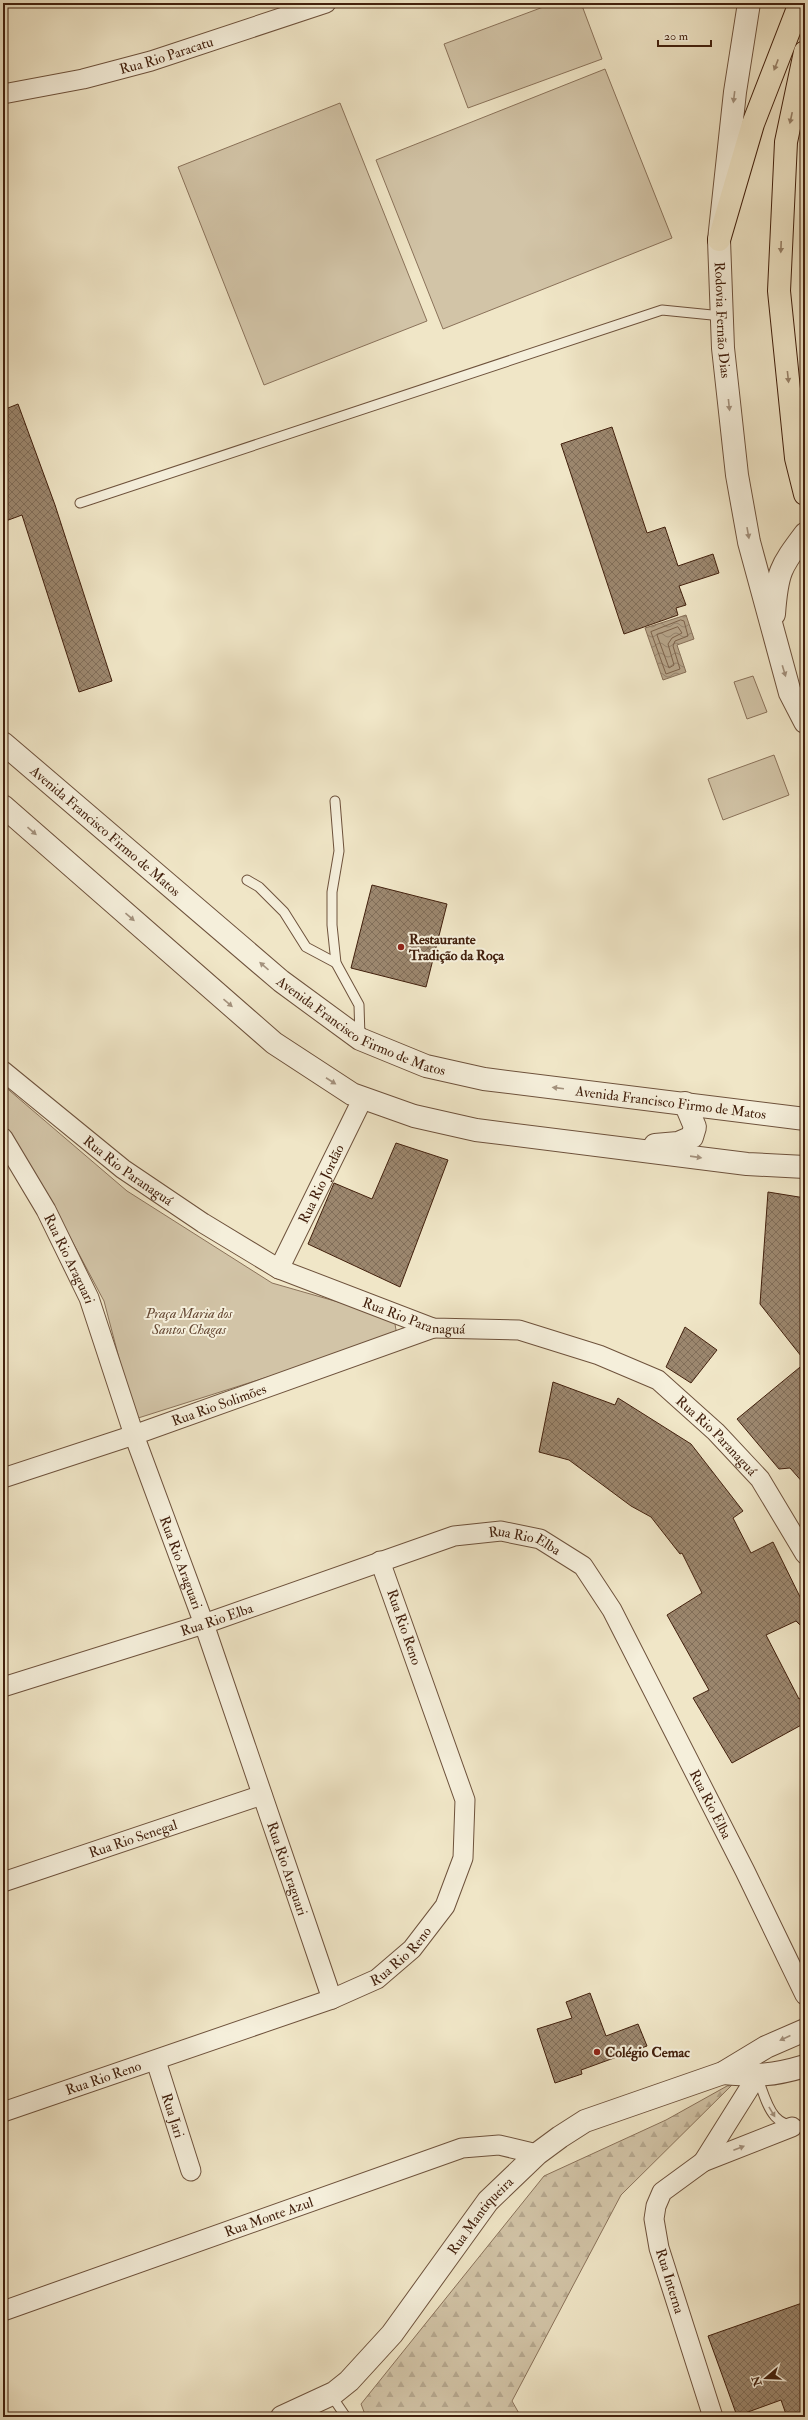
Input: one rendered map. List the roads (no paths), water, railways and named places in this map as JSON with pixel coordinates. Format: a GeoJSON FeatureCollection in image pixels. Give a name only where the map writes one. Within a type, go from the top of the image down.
{"type":"FeatureCollection","features":[{"type":"Feature","properties":{"kind":"highway"},"geometry":{"type":"LineString","coordinates":[[719,240],[753,124],[800,3]]}},
{"type":"Feature","properties":{"kind":"highway"},"geometry":{"type":"LineString","coordinates":[[805,52],[786,142],[779,291],[796,458],[805,494]]}},
{"type":"Feature","properties":{"kind":"street","name":"Rua Rio Paracatu"},"geometry":{"type":"LineString","coordinates":[[3,94],[82,79],[151,61],[326,3]]}},
{"type":"Feature","properties":{"kind":"street","name":"Rodovia Fernão Dias"},"geometry":{"type":"LineString","coordinates":[[749,3],[735,92],[719,240],[723,348],[737,475],[749,542],[790,693],[805,722]]}},
{"type":"Feature","properties":{"kind":"street"},"geometry":{"type":"LineString","coordinates":[[773,634],[776,582],[785,560],[805,534]]}},
{"type":"Feature","properties":{"kind":"street","name":"Avenida Francisco Firmo de Matos"},"geometry":{"type":"LineString","coordinates":[[4,747],[281,981],[360,1039],[426,1066],[484,1080],[685,1103],[805,1119]]}},
{"type":"Feature","properties":{"kind":"street"},"geometry":{"type":"LineString","coordinates":[[3,806],[274,1043],[352,1094],[414,1116],[476,1130],[616,1146],[747,1164],[805,1167]]}},
{"type":"Feature","properties":{"kind":"street","name":"Rua Rio Paranaguá"},"geometry":{"type":"LineString","coordinates":[[3,1071],[123,1168],[203,1223],[279,1269],[433,1328],[519,1330],[599,1355],[658,1380],[716,1432],[760,1479],[805,1554]]}},
{"type":"Feature","properties":{"kind":"street","name":"Rua Rio Jordão"},"geometry":{"type":"LineString","coordinates":[[279,1269],[363,1098]]}},
{"type":"Feature","properties":{"kind":"street"},"geometry":{"type":"LineString","coordinates":[[616,1146],[678,1143],[692,1137],[696,1127],[685,1103]]}},
{"type":"Feature","properties":{"kind":"street","name":"Rua Rio Araguari"},"geometry":{"type":"LineString","coordinates":[[3,1138],[46,1210],[89,1298],[134,1435],[204,1624],[332,1999]]}},
{"type":"Feature","properties":{"kind":"street","name":"Rua Rio Solimões"},"geometry":{"type":"LineString","coordinates":[[3,1478],[134,1435],[433,1328]]}},
{"type":"Feature","properties":{"kind":"street"},"geometry":{"type":"LineString","coordinates":[[787,1524],[805,1532]]}},
{"type":"Feature","properties":{"kind":"street","name":"Rua Rio Elba"},"geometry":{"type":"LineString","coordinates":[[3,1687],[204,1624],[454,1536],[501,1531],[540,1539],[583,1566],[612,1610],[745,1871],[805,1995]]}},
{"type":"Feature","properties":{"kind":"street","name":"Rua Rio Reno"},"geometry":{"type":"LineString","coordinates":[[3,2112],[156,2061],[332,1999],[377,1979],[412,1949],[445,1906],[463,1858],[465,1800],[380,1561]]}},
{"type":"Feature","properties":{"kind":"street","name":"Rua Rio Senegal"},"geometry":{"type":"LineString","coordinates":[[3,1882],[262,1795]]}},
{"type":"Feature","properties":{"kind":"street","name":"Rua Mantiqueira"},"geometry":{"type":"LineString","coordinates":[[282,2417],[331,2395],[349,2382],[392,2334],[488,2201],[537,2154],[585,2121],[723,2073],[766,2047],[805,2030]]}},
{"type":"Feature","properties":{"kind":"street"},"geometry":{"type":"LineString","coordinates":[[757,2076],[757,2067],[766,2047]]}},
{"type":"Feature","properties":{"kind":"street","name":"Rua Jari"},"geometry":{"type":"LineString","coordinates":[[156,2061],[191,2171]]}},
{"type":"Feature","properties":{"kind":"street","name":"Rua Mantiqueira"},"geometry":{"type":"LineString","coordinates":[[723,2073],[757,2076],[772,2075],[805,2066]]}},
{"type":"Feature","properties":{"kind":"street","name":"Rua Interna"},"geometry":{"type":"LineString","coordinates":[[703,2162],[757,2076]]}},
{"type":"Feature","properties":{"kind":"street","name":"Rua Interna"},"geometry":{"type":"LineString","coordinates":[[713,2417],[659,2248],[654,2219],[662,2192],[703,2162],[798,2126]]}},
{"type":"Feature","properties":{"kind":"street","name":"Rua Monte Azul"},"geometry":{"type":"LineString","coordinates":[[3,2311],[462,2148],[499,2146],[537,2154]]}},
{"type":"Feature","properties":{"kind":"lane"},"geometry":{"type":"LineString","coordinates":[[80,504],[662,310],[722,316]]}},
{"type":"Feature","properties":{"kind":"lane"},"geometry":{"type":"LineString","coordinates":[[335,801],[340,851],[332,892],[332,925],[336,963],[359,1005],[360,1039]]}},
{"type":"Feature","properties":{"kind":"lane"},"geometry":{"type":"LineString","coordinates":[[247,880],[259,887],[284,912],[306,947],[336,963]]}},
{"type":"Feature","properties":{"kind":"lane"},"geometry":{"type":"LineString","coordinates":[[757,2076],[775,2117],[798,2126]]}},
{"type":"Feature","properties":{"kind":"lane"},"geometry":{"type":"LineString","coordinates":[[331,2395],[346,2417]]}},
{"type":"Feature","properties":{"kind":"water"},"geometry":{"type":"Polygon","coordinates":[[[686,615],[694,639],[677,645],[686,672],[663,680],[645,628],[686,615]]]}},
{"type":"Feature","properties":{"kind":"place","name":"Restaurante Tradição da Roça"},"geometry":{"type":"Point","coordinates":[401,947]}},
{"type":"Feature","properties":{"kind":"place","name":"Colégio Cemac"},"geometry":{"type":"Point","coordinates":[597,2052]}},
{"type":"Feature","properties":{"kind":"park label","name":"Praça Maria dos Santos Chagas"},"geometry":{"type":"Point","coordinates":[189,1322]}}]}
